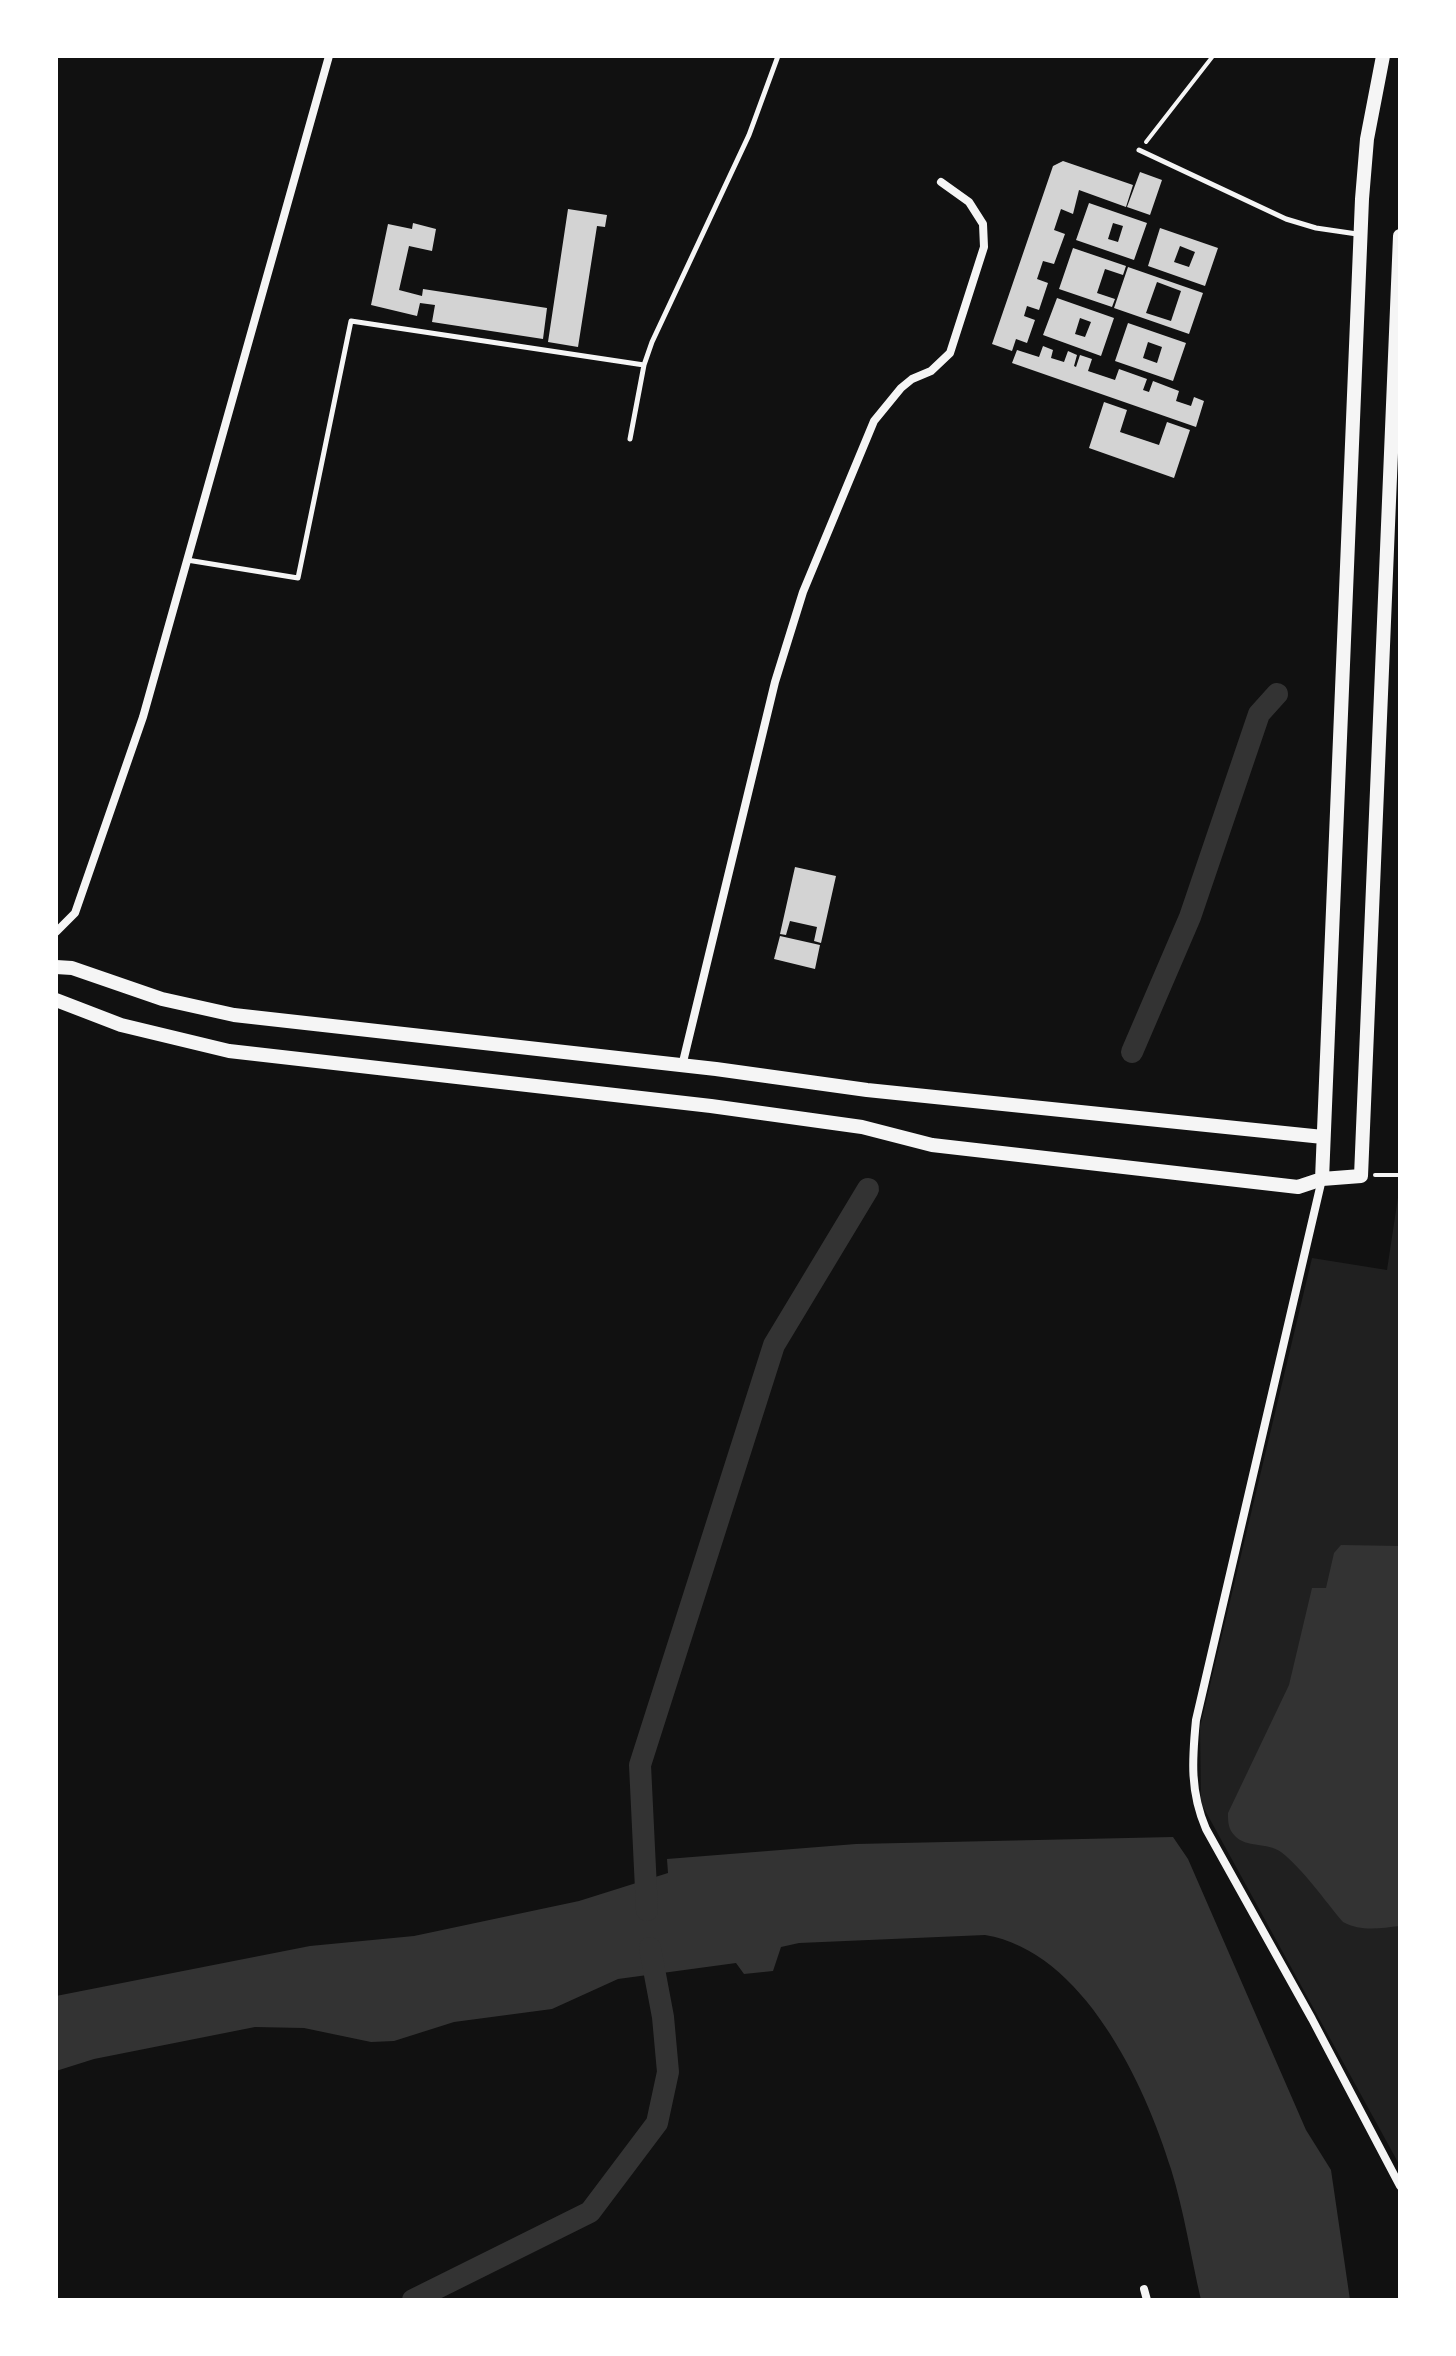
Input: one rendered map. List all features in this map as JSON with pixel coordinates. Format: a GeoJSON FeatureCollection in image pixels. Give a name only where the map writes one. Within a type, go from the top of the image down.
{"type":"FeatureCollection","features":[{"type":"Feature","properties":{"kind":"main road"},"geometry":{"type":"LineString","coordinates":[[1322,1179],[1361,235],[1367,139],[1383,56]]}},
{"type":"Feature","properties":{"kind":"main road"},"geometry":{"type":"LineString","coordinates":[[56,1000],[131,1029],[229,1051],[742,1110],[862,1127],[932,1145],[1298,1187],[1322,1179],[1361,1176],[1400,236]]}},
{"type":"Feature","properties":{"kind":"main road"},"geometry":{"type":"LineString","coordinates":[[56,967],[72,968],[162,999],[234,1015],[867,1090],[1323,1137]]}},
{"type":"Feature","properties":{"kind":"street"},"geometry":{"type":"LineString","coordinates":[[56,932],[75,913],[143,717],[329,56]]}},
{"type":"Feature","properties":{"kind":"street"},"geometry":{"type":"LineString","coordinates":[[682,1066],[775,682],[803,592],[874,421],[901,388],[912,379],[931,371],[950,353],[984,247],[983,224],[969,202],[941,182]]}},
{"type":"Feature","properties":{"kind":"street"},"geometry":{"type":"LineString","coordinates":[[1322,1179],[1196,1720],[1192,1773],[1195,1801],[1206,1829],[1312,2019],[1400,2186]]}},
{"type":"Feature","properties":{"kind":"street"},"geometry":{"type":"LineString","coordinates":[[1144,2289],[1147,2300]]}},
{"type":"Feature","properties":{"kind":"lane"},"geometry":{"type":"LineString","coordinates":[[630,439],[644,365],[669,304],[749,135],[778,56]]}},
{"type":"Feature","properties":{"kind":"lane"},"geometry":{"type":"LineString","coordinates":[[1139,150],[1286,219],[1316,228],[1361,235]]}},
{"type":"Feature","properties":{"kind":"lane"},"geometry":{"type":"LineString","coordinates":[[186,560],[298,578],[351,321],[644,365]]}},
{"type":"Feature","properties":{"kind":"path"},"geometry":{"type":"LineString","coordinates":[[1139,150],[1213,56]]}},
{"type":"Feature","properties":{"kind":"shaded area"},"geometry":{"type":"Polygon","coordinates":[[[1400,1184],[1400,2166],[1201,1803],[1200,1727],[1312,1258],[1387,1270],[1400,1184]]]}},
{"type":"Feature","properties":{"kind":"shaded area"},"geometry":{"type":"Polygon","coordinates":[[[1341,1545],[1400,1546],[1400,1926],[1364,1928],[1343,1922],[1306,1876],[1281,1852],[1240,1840],[1231,1831],[1228,1822],[1228,1813],[1289,1685],[1312,1588],[1326,1588],[1334,1553],[1341,1545]]]}},
{"type":"Feature","properties":{"kind":"shaded area"},"geometry":{"type":"Polygon","coordinates":[[[1173,1837],[1188,1859],[1306,2130],[1331,2170],[1350,2300],[1201,2300],[1171,2169],[1160,2135],[1127,2062],[1080,1994],[1052,1966],[1020,1946],[985,1935],[799,1943],[781,1947],[773,1971],[744,1974],[736,1963],[618,1979],[552,2009],[454,2022],[394,2041],[371,2042],[304,2028],[255,2027],[94,2059],[56,2071],[56,1996],[310,1946],[414,1936],[579,1901],[668,1873],[667,1859],[856,1844],[1173,1837]]]}},
{"type":"Feature","properties":{"kind":"building"},"geometry":{"type":"Polygon","coordinates":[[[1063,161],[1133,185],[1126,207],[1079,190],[1073,214],[1061,209],[1054,230],[1065,234],[1054,264],[1043,261],[1037,279],[1048,283],[1039,310],[1027,306],[1024,316],[1035,320],[1027,343],[1016,339],[1012,351],[992,344],[1053,166],[1063,161]]]}},
{"type":"Feature","properties":{"kind":"building"},"geometry":{"type":"Polygon","coordinates":[[[1140,172],[1162,180],[1150,215],[1127,207],[1140,172]]]}},
{"type":"Feature","properties":{"kind":"building"},"geometry":{"type":"Polygon","coordinates":[[[1089,203],[1147,223],[1134,260],[1076,240],[1089,203]],[[1113,223],[1108,239],[1118,242],[1123,226],[1113,223]]]}},
{"type":"Feature","properties":{"kind":"building"},"geometry":{"type":"Polygon","coordinates":[[[568,209],[607,215],[605,227],[597,226],[578,347],[548,342],[568,209]]]}},
{"type":"Feature","properties":{"kind":"building"},"geometry":{"type":"Polygon","coordinates":[[[413,223],[436,229],[432,251],[409,246],[399,290],[422,296],[423,289],[547,308],[543,339],[432,322],[435,305],[420,303],[417,316],[371,305],[388,224],[412,229],[413,223]]]}},
{"type":"Feature","properties":{"kind":"building"},"geometry":{"type":"Polygon","coordinates":[[[1160,228],[1218,248],[1205,286],[1148,266],[1160,228]],[[1180,246],[1174,262],[1189,267],[1195,252],[1180,246]]]}},
{"type":"Feature","properties":{"kind":"building"},"geometry":{"type":"Polygon","coordinates":[[[1073,248],[1126,266],[1123,275],[1105,269],[1097,293],[1115,299],[1112,307],[1059,289],[1073,248]]]}},
{"type":"Feature","properties":{"kind":"building"},"geometry":{"type":"Polygon","coordinates":[[[1128,267],[1203,293],[1189,334],[1114,308],[1128,267]],[[1157,282],[1146,313],[1171,321],[1181,291],[1157,282]]]}},
{"type":"Feature","properties":{"kind":"building"},"geometry":{"type":"Polygon","coordinates":[[[1057,298],[1114,318],[1101,356],[1043,335],[1057,298]],[[1080,318],[1075,334],[1085,337],[1091,322],[1080,318]]]}},
{"type":"Feature","properties":{"kind":"building"},"geometry":{"type":"Polygon","coordinates":[[[1128,323],[1186,343],[1173,381],[1115,361],[1128,323]],[[1148,342],[1143,358],[1157,363],[1162,347],[1148,342]]]}},
{"type":"Feature","properties":{"kind":"building"},"geometry":{"type":"Polygon","coordinates":[[[1043,346],[1053,350],[1051,358],[1064,362],[1068,351],[1077,355],[1076,367],[1080,355],[1092,359],[1088,371],[1115,380],[1119,369],[1147,379],[1143,390],[1149,392],[1153,381],[1179,391],[1176,401],[1191,406],[1194,397],[1204,401],[1196,427],[1012,363],[1017,350],[1039,357],[1043,346]]]}},
{"type":"Feature","properties":{"kind":"building"},"geometry":{"type":"Polygon","coordinates":[[[1104,402],[1127,410],[1120,432],[1159,445],[1167,422],[1190,430],[1174,478],[1089,448],[1104,402]]]}},
{"type":"Feature","properties":{"kind":"building"},"geometry":{"type":"Polygon","coordinates":[[[795,867],[836,876],[821,943],[814,941],[817,927],[790,921],[786,935],[780,934],[795,867]]]}},
{"type":"Feature","properties":{"kind":"building"},"geometry":{"type":"Polygon","coordinates":[[[780,936],[820,945],[815,969],[774,959],[780,936]]]}},
{"type":"Feature","properties":{"kind":"waterway"},"geometry":{"type":"LineString","coordinates":[[1132,1052],[1190,917],[1259,714],[1277,694]]}},
{"type":"Feature","properties":{"kind":"waterway"},"geometry":{"type":"LineString","coordinates":[[647,1910],[640,1765],[774,1345],[868,1189]]}},
{"type":"Feature","properties":{"kind":"waterway"},"geometry":{"type":"LineString","coordinates":[[413,2300],[590,2212],[657,2123],[668,2072],[663,2017],[650,1948]]}}]}
